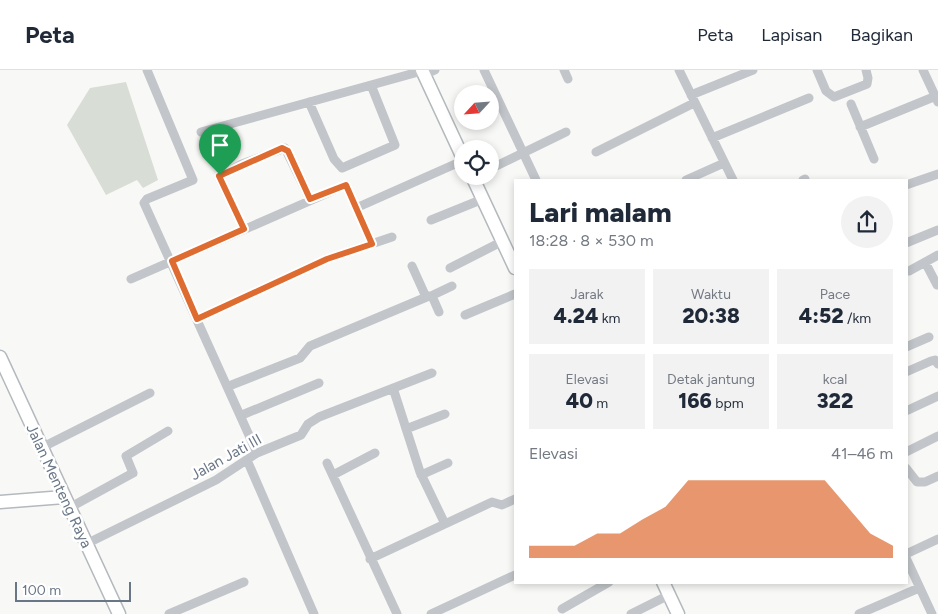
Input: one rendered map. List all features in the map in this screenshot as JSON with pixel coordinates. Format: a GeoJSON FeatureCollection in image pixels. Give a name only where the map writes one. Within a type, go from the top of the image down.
{"type":"FeatureCollection","features":[{"type":"Feature","properties":{"kind":"street"},"geometry":{"type":"LineString","coordinates":[[147,70],[193,180],[144,201],[229,386],[257,453]]}},
{"type":"Feature","properties":{"kind":"street"},"geometry":{"type":"LineString","coordinates":[[484,70],[535,179]]}},
{"type":"Feature","properties":{"kind":"street"},"geometry":{"type":"LineString","coordinates":[[564,70],[568,79]]}},
{"type":"Feature","properties":{"kind":"street"},"geometry":{"type":"LineString","coordinates":[[679,70],[732,179]]}},
{"type":"Feature","properties":{"kind":"street"},"geometry":{"type":"LineString","coordinates":[[596,152],[692,99],[753,70]]}},
{"type":"Feature","properties":{"kind":"street"},"geometry":{"type":"LineString","coordinates":[[817,70],[826,91],[834,98],[867,84],[866,70]]}},
{"type":"Feature","properties":{"kind":"street"},"geometry":{"type":"LineString","coordinates":[[860,127],[937,99],[923,70]]}},
{"type":"Feature","properties":{"kind":"street"},"geometry":{"type":"LineString","coordinates":[[201,132],[371,85],[426,72],[455,140]]}},
{"type":"Feature","properties":{"kind":"street"},"geometry":{"type":"LineString","coordinates":[[309,102],[334,159],[342,168],[395,145],[371,85]]}},
{"type":"Feature","properties":{"kind":"street"},"geometry":{"type":"LineString","coordinates":[[712,138],[809,98]]}},
{"type":"Feature","properties":{"kind":"street"},"geometry":{"type":"LineString","coordinates":[[851,104],[874,159]]}},
{"type":"Feature","properties":{"kind":"street"},"geometry":{"type":"LineString","coordinates":[[499,165],[566,132]]}},
{"type":"Feature","properties":{"kind":"street"},"geometry":{"type":"LineString","coordinates":[[244,229],[219,178],[220,175],[230,169],[285,148],[310,199]]}},
{"type":"Feature","properties":{"kind":"street"},"geometry":{"type":"LineString","coordinates":[[688,179],[724,163]]}},
{"type":"Feature","properties":{"kind":"street"},"geometry":{"type":"LineString","coordinates":[[356,208],[454,165]]}},
{"type":"Feature","properties":{"kind":"street"},"geometry":{"type":"LineString","coordinates":[[908,184],[938,174]]}},
{"type":"Feature","properties":{"kind":"street"},"geometry":{"type":"LineString","coordinates":[[131,279],[310,199],[346,185],[372,244]]}},
{"type":"Feature","properties":{"kind":"street"},"geometry":{"type":"LineString","coordinates":[[477,185],[514,266]]}},
{"type":"Feature","properties":{"kind":"street"},"geometry":{"type":"LineString","coordinates":[[431,220],[483,199]]}},
{"type":"Feature","properties":{"kind":"street"},"geometry":{"type":"LineString","coordinates":[[908,242],[938,230]]}},
{"type":"Feature","properties":{"kind":"street"},"geometry":{"type":"LineString","coordinates":[[197,319],[327,259],[392,237]]}},
{"type":"Feature","properties":{"kind":"street"},"geometry":{"type":"LineString","coordinates":[[450,268],[502,241]]}},
{"type":"Feature","properties":{"kind":"street"},"geometry":{"type":"LineString","coordinates":[[909,271],[938,255]]}},
{"type":"Feature","properties":{"kind":"street"},"geometry":{"type":"LineString","coordinates":[[925,262],[937,285]]}},
{"type":"Feature","properties":{"kind":"street"},"geometry":{"type":"LineString","coordinates":[[412,266],[439,312]]}},
{"type":"Feature","properties":{"kind":"street"},"geometry":{"type":"LineString","coordinates":[[229,386],[300,358],[310,346],[452,286]]}},
{"type":"Feature","properties":{"kind":"street"},"geometry":{"type":"LineString","coordinates":[[466,315],[514,294]]}},
{"type":"Feature","properties":{"kind":"street"},"geometry":{"type":"LineString","coordinates":[[908,346],[929,337]]}},
{"type":"Feature","properties":{"kind":"street"},"geometry":{"type":"LineString","coordinates":[[908,371],[931,360],[935,360],[938,364]]}},
{"type":"Feature","properties":{"kind":"street","name":"Jalan Menteng Raya"},"geometry":{"type":"LineString","coordinates":[[2,365],[119,614]]}},
{"type":"Feature","properties":{"kind":"street","name":"Jalan Jati III"},"geometry":{"type":"LineString","coordinates":[[86,544],[216,480],[257,453],[301,435],[307,425],[319,417],[432,373]]}},
{"type":"Feature","properties":{"kind":"street"},"geometry":{"type":"LineString","coordinates":[[242,415],[319,383]]}},
{"type":"Feature","properties":{"kind":"street"},"geometry":{"type":"LineString","coordinates":[[393,388],[421,475],[445,524]]}},
{"type":"Feature","properties":{"kind":"street"},"geometry":{"type":"LineString","coordinates":[[41,448],[150,392]]}},
{"type":"Feature","properties":{"kind":"street"},"geometry":{"type":"LineString","coordinates":[[908,410],[938,396]]}},
{"type":"Feature","properties":{"kind":"street"},"geometry":{"type":"LineString","coordinates":[[406,428],[445,414]]}},
{"type":"Feature","properties":{"kind":"street"},"geometry":{"type":"LineString","coordinates":[[1,500],[66,503],[133,473],[126,456],[168,432]]}},
{"type":"Feature","properties":{"kind":"street"},"geometry":{"type":"LineString","coordinates":[[908,451],[938,436]]}},
{"type":"Feature","properties":{"kind":"street"},"geometry":{"type":"LineString","coordinates":[[333,476],[375,453]]}},
{"type":"Feature","properties":{"kind":"street"},"geometry":{"type":"LineString","coordinates":[[247,460],[314,614]]}},
{"type":"Feature","properties":{"kind":"street"},"geometry":{"type":"LineString","coordinates":[[327,463],[395,613]]}},
{"type":"Feature","properties":{"kind":"street"},"geometry":{"type":"LineString","coordinates":[[421,475],[448,463]]}},
{"type":"Feature","properties":{"kind":"street"},"geometry":{"type":"LineString","coordinates":[[908,472],[916,482],[924,482],[938,476]]}},
{"type":"Feature","properties":{"kind":"street"},"geometry":{"type":"LineString","coordinates":[[370,559],[492,502],[502,505],[514,499]]}},
{"type":"Feature","properties":{"kind":"street"},"geometry":{"type":"LineString","coordinates":[[908,553],[938,538]]}},
{"type":"Feature","properties":{"kind":"street"},"geometry":{"type":"LineString","coordinates":[[908,562],[932,614]]}},
{"type":"Feature","properties":{"kind":"street"},"geometry":{"type":"LineString","coordinates":[[430,614],[514,574]]}},
{"type":"Feature","properties":{"kind":"street"},"geometry":{"type":"LineString","coordinates":[[169,614],[244,582]]}},
{"type":"Feature","properties":{"kind":"street"},"geometry":{"type":"LineString","coordinates":[[562,609],[606,584]]}},
{"type":"Feature","properties":{"kind":"street"},"geometry":{"type":"LineString","coordinates":[[664,584],[678,614]]}},
{"type":"Feature","properties":{"kind":"street"},"geometry":{"type":"LineString","coordinates":[[860,614],[920,588]]}},
{"type":"Feature","properties":{"kind":"street"},"geometry":{"type":"LineString","coordinates":[[631,614],[669,595]]}},
{"type":"Feature","properties":{"kind":"shaded area"},"geometry":{"type":"Polygon","coordinates":[[[126,82],[158,180],[143,188],[137,180],[106,195],[67,125],[90,88],[126,82]]]}},
{"type":"Feature","properties":{"kind":"route"},"geometry":{"type":"LineString","coordinates":[[285,148],[310,199],[346,185],[372,244],[327,259],[197,319],[172,261],[244,229],[220,180],[220,175],[242,164],[285,148]]}}]}
